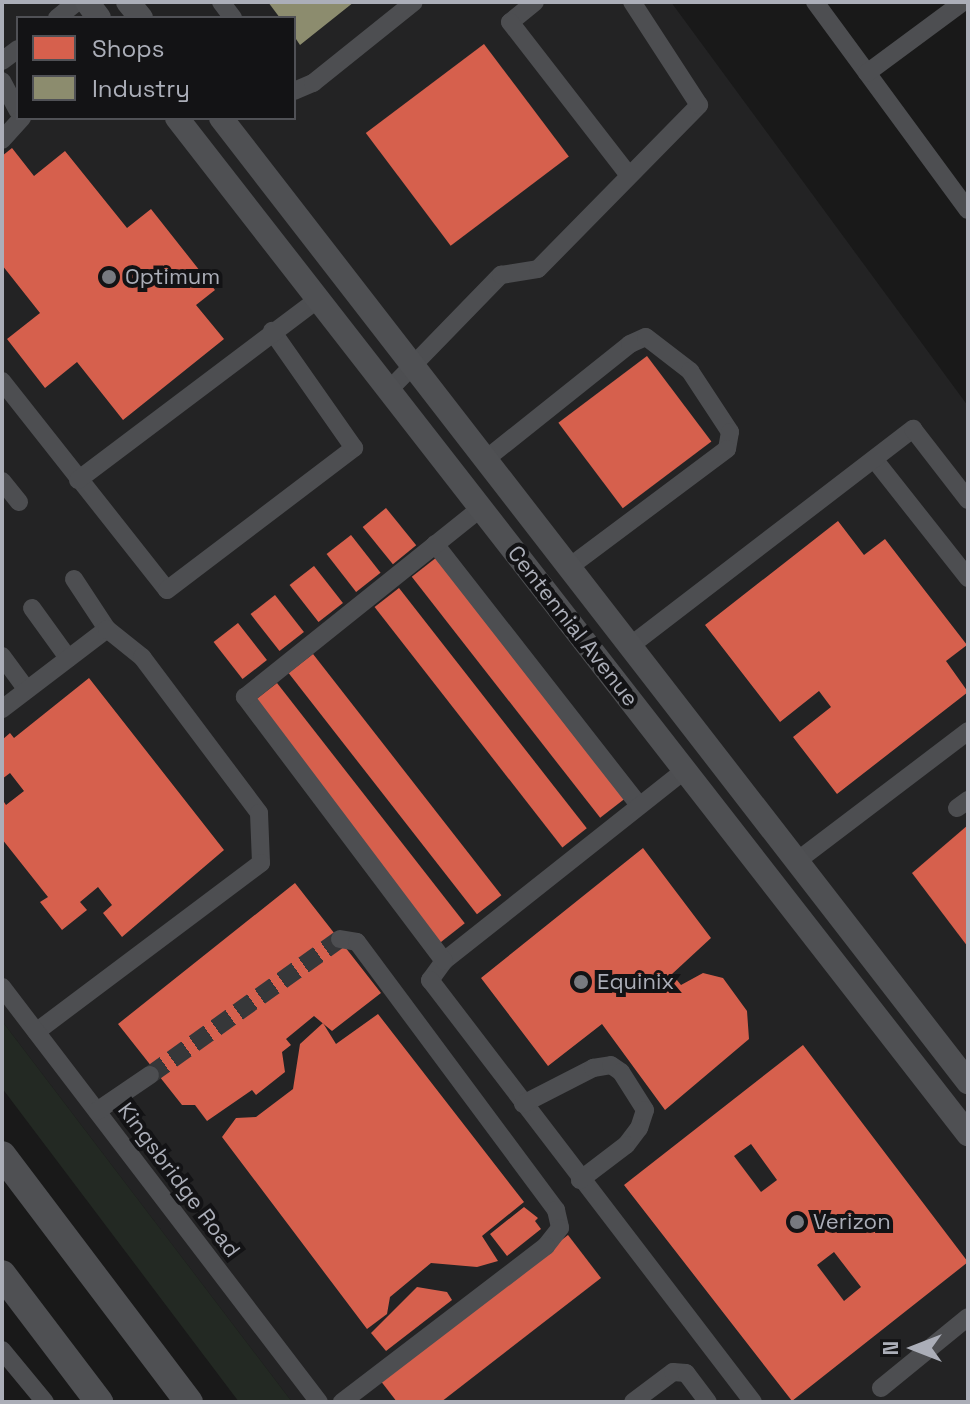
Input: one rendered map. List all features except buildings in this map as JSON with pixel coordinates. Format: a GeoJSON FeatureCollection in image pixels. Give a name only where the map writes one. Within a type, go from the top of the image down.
{"type":"FeatureCollection","features":[{"type":"Feature","properties":{"kind":"highway"},"geometry":{"type":"LineString","coordinates":[[2,1155],[189,1402]]}},
{"type":"Feature","properties":{"kind":"highway"},"geometry":{"type":"LineString","coordinates":[[2,1274],[99,1402]]}},
{"type":"Feature","properties":{"kind":"main road","name":"Centennial Avenue"},"geometry":{"type":"LineString","coordinates":[[179,120],[968,1134]]}},
{"type":"Feature","properties":{"kind":"main road","name":"Centennial Avenue"},"geometry":{"type":"LineString","coordinates":[[223,120],[968,1082]]}},
{"type":"Feature","properties":{"kind":"street"},"geometry":{"type":"LineString","coordinates":[[60,16],[77,2]]}},
{"type":"Feature","properties":{"kind":"street"},"geometry":{"type":"LineString","coordinates":[[296,90],[313,83],[414,2]]}},
{"type":"Feature","properties":{"kind":"street"},"geometry":{"type":"LineString","coordinates":[[535,2],[510,22],[628,174]]}},
{"type":"Feature","properties":{"kind":"street"},"geometry":{"type":"LineString","coordinates":[[389,390],[501,275],[538,269],[699,105],[632,2]]}},
{"type":"Feature","properties":{"kind":"street"},"geometry":{"type":"LineString","coordinates":[[815,2],[968,210]]}},
{"type":"Feature","properties":{"kind":"street"},"geometry":{"type":"LineString","coordinates":[[867,73],[963,2]]}},
{"type":"Feature","properties":{"kind":"street"},"geometry":{"type":"LineString","coordinates":[[2,81],[16,107]]}},
{"type":"Feature","properties":{"kind":"street"},"geometry":{"type":"LineString","coordinates":[[2,140],[23,120]]}},
{"type":"Feature","properties":{"kind":"street"},"geometry":{"type":"LineString","coordinates":[[78,480],[318,299]]}},
{"type":"Feature","properties":{"kind":"street"},"geometry":{"type":"LineString","coordinates":[[2,381],[167,590],[354,448],[272,331]]}},
{"type":"Feature","properties":{"kind":"street"},"geometry":{"type":"LineString","coordinates":[[486,459],[630,344],[646,337],[690,371],[730,432],[727,449],[569,567]]}},
{"type":"Feature","properties":{"kind":"street"},"geometry":{"type":"LineString","coordinates":[[630,646],[913,429],[968,500]]}},
{"type":"Feature","properties":{"kind":"street"},"geometry":{"type":"LineString","coordinates":[[874,459],[968,578]]}},
{"type":"Feature","properties":{"kind":"street"},"geometry":{"type":"LineString","coordinates":[[444,961],[245,697],[481,508]]}},
{"type":"Feature","properties":{"kind":"street"},"geometry":{"type":"LineString","coordinates":[[435,544],[639,805]]}},
{"type":"Feature","properties":{"kind":"street"},"geometry":{"type":"LineString","coordinates":[[36,1032],[261,863],[259,813],[142,657],[107,629],[74,579]]}},
{"type":"Feature","properties":{"kind":"street"},"geometry":{"type":"LineString","coordinates":[[32,608],[68,658]]}},
{"type":"Feature","properties":{"kind":"street"},"geometry":{"type":"LineString","coordinates":[[2,709],[107,629]]}},
{"type":"Feature","properties":{"kind":"street"},"geometry":{"type":"LineString","coordinates":[[2,656],[27,690]]}},
{"type":"Feature","properties":{"kind":"street"},"geometry":{"type":"LineString","coordinates":[[797,861],[968,731]]}},
{"type":"Feature","properties":{"kind":"street"},"geometry":{"type":"LineString","coordinates":[[685,770],[444,961],[430,980],[580,1180],[753,1402]]}},
{"type":"Feature","properties":{"kind":"street"},"geometry":{"type":"LineString","coordinates":[[340,939],[357,942],[556,1210],[560,1228],[546,1246],[342,1402]]}},
{"type":"Feature","properties":{"kind":"street","name":"Kingsbridge Road"},"geometry":{"type":"LineString","coordinates":[[2,987],[319,1402]]}},
{"type":"Feature","properties":{"kind":"street"},"geometry":{"type":"LineString","coordinates":[[523,1104],[593,1068],[611,1065],[621,1072],[645,1110],[639,1128],[626,1145],[580,1180]]}},
{"type":"Feature","properties":{"kind":"street"},"geometry":{"type":"LineString","coordinates":[[97,1111],[150,1075]]}},
{"type":"Feature","properties":{"kind":"street"},"geometry":{"type":"LineString","coordinates":[[881,1388],[968,1317]]}},
{"type":"Feature","properties":{"kind":"street"},"geometry":{"type":"LineString","coordinates":[[2,1350],[45,1402]]}},
{"type":"Feature","properties":{"kind":"street"},"geometry":{"type":"LineString","coordinates":[[633,1402],[673,1372],[686,1373],[708,1402]]}},
{"type":"Feature","properties":{"kind":"shaded area"},"geometry":{"type":"Polygon","coordinates":[[[2,2],[671,2],[968,406],[968,1402],[292,1402],[2,1021],[2,2]]]}},
{"type":"Feature","properties":{"kind":"shaded area"},"geometry":{"type":"Polygon","coordinates":[[[2,1021],[292,1402],[239,1402],[2,1088],[2,1021]]]}},
{"type":"Feature","properties":{"kind":"tunnel"},"geometry":{"type":"LineString","coordinates":[[150,1075],[340,939]]}},
{"type":"Feature","properties":{"kind":"place","name":"Optimum"},"geometry":{"type":"Point","coordinates":[109,277]}},
{"type":"Feature","properties":{"kind":"place","name":"Equinix"},"geometry":{"type":"Point","coordinates":[581,982]}},
{"type":"Feature","properties":{"kind":"place","name":"Verizon"},"geometry":{"type":"Point","coordinates":[797,1222]}}]}
